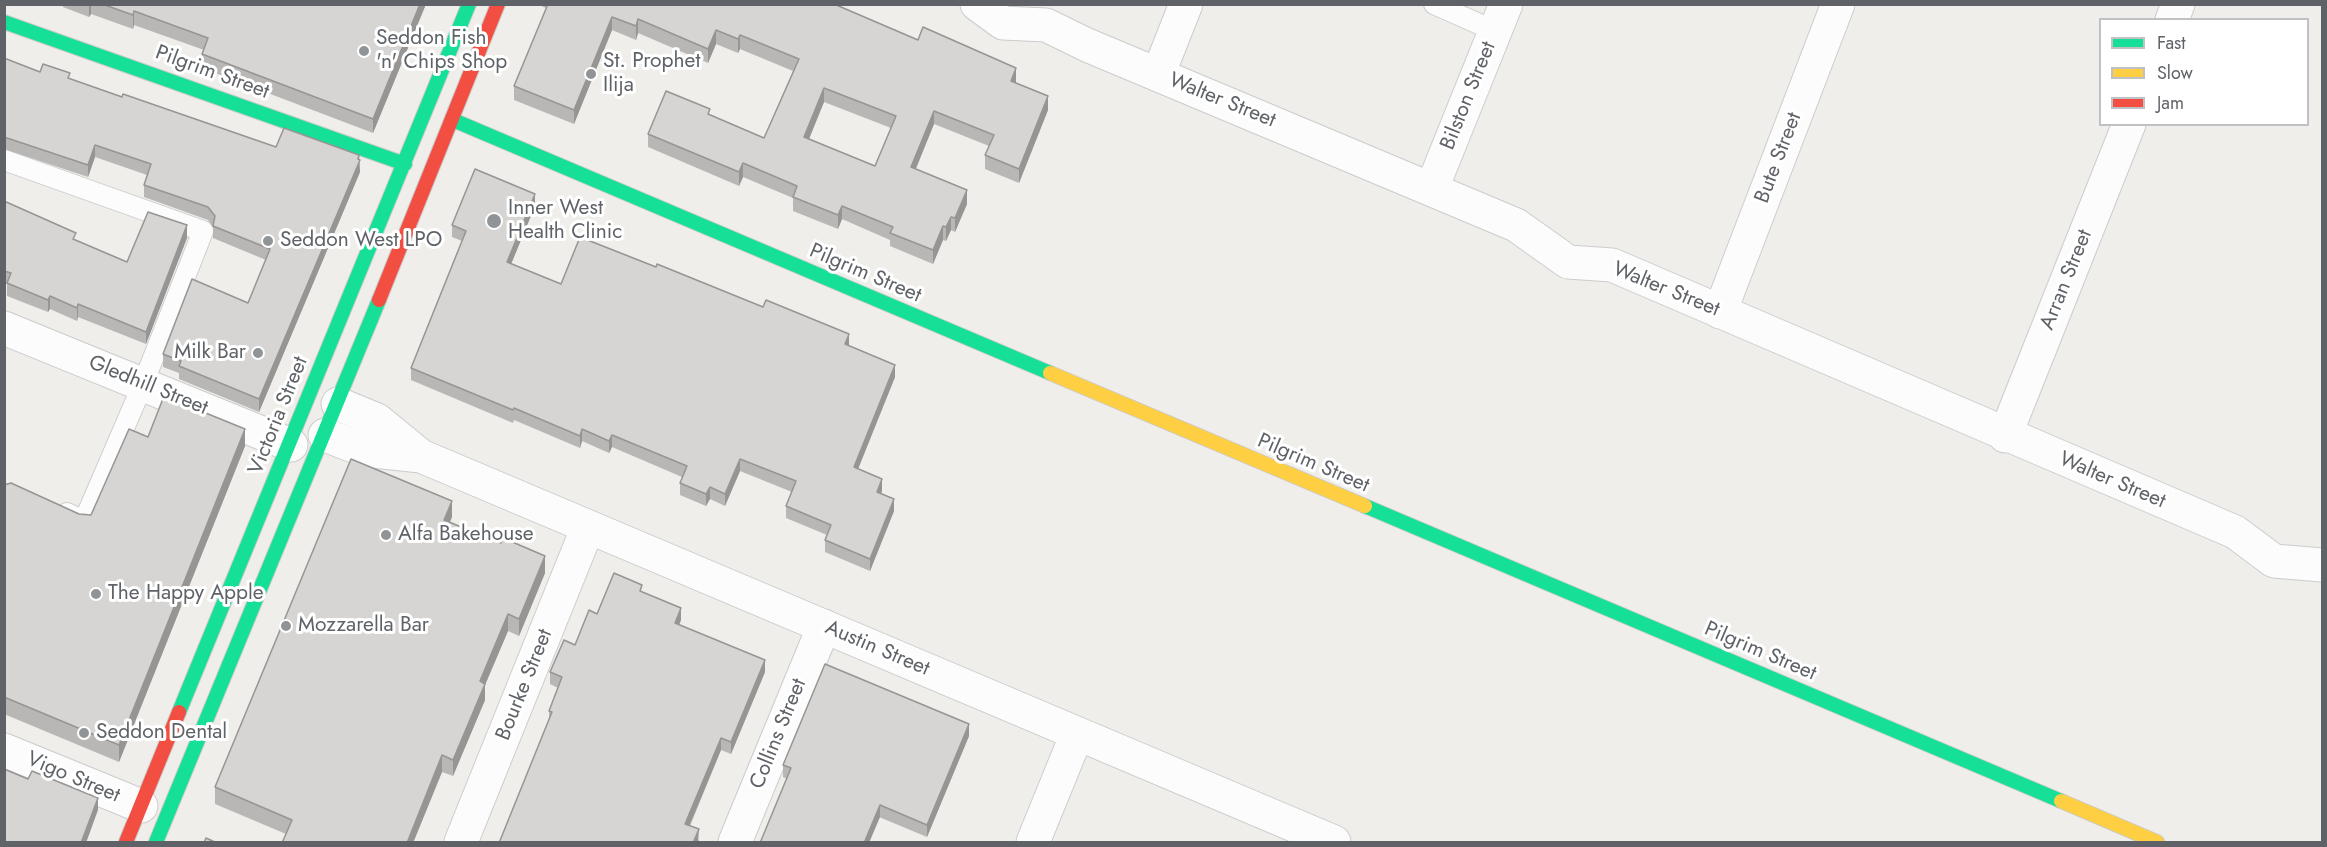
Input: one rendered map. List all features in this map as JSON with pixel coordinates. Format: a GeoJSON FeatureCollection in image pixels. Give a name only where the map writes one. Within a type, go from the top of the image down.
{"type":"FeatureCollection","features":[{"type":"Feature","properties":{"kind":"street","name":"Victoria Street"},"geometry":{"type":"LineString","coordinates":[[156,843],[153,812],[311,445],[322,405],[405,164],[469,4]]}},
{"type":"Feature","properties":{"kind":"street","name":"Victoria Street"},"geometry":{"type":"LineString","coordinates":[[126,843],[153,812],[311,445],[322,405],[453,120],[498,4]]}},
{"type":"Feature","properties":{"kind":"street","name":"Walter Street"},"geometry":{"type":"LineString","coordinates":[[977,4],[1003,23],[1046,25],[1158,75],[1432,188],[1516,225],[1568,262],[1612,265],[2005,436],[2235,532],[2274,561],[2322,565]]}},
{"type":"Feature","properties":{"kind":"street"},"geometry":{"type":"LineString","coordinates":[[1158,75],[1185,4]]}},
{"type":"Feature","properties":{"kind":"street","name":"Bute Street"},"geometry":{"type":"LineString","coordinates":[[1720,312],[1838,4]]}},
{"type":"Feature","properties":{"kind":"street","name":"Bilston Street"},"geometry":{"type":"LineString","coordinates":[[1432,188],[1501,18]]}},
{"type":"Feature","properties":{"kind":"street","name":"Pilgrim Street"},"geometry":{"type":"LineString","coordinates":[[4,22],[405,164]]}},
{"type":"Feature","properties":{"kind":"street","name":"Pilgrim Street"},"geometry":{"type":"LineString","coordinates":[[453,120],[2157,843]]}},
{"type":"Feature","properties":{"kind":"street","name":"Arran Street"},"geometry":{"type":"LineString","coordinates":[[2005,436],[2128,126]]}},
{"type":"Feature","properties":{"kind":"street","name":"Gledhill Street"},"geometry":{"type":"LineString","coordinates":[[4,328],[143,384],[311,445]]}},
{"type":"Feature","properties":{"kind":"street"},"geometry":{"type":"LineString","coordinates":[[311,445],[322,405]]}},
{"type":"Feature","properties":{"kind":"street","name":"Austin Street"},"geometry":{"type":"LineString","coordinates":[[322,405],[373,418],[421,456],[1321,840]]}},
{"type":"Feature","properties":{"kind":"street","name":"Austin Street"},"geometry":{"type":"LineString","coordinates":[[311,445],[421,456]]}},
{"type":"Feature","properties":{"kind":"street","name":"Bourke Street"},"geometry":{"type":"LineString","coordinates":[[461,843],[588,527]]}},
{"type":"Feature","properties":{"kind":"street","name":"Collins Street"},"geometry":{"type":"LineString","coordinates":[[735,843],[824,626]]}},
{"type":"Feature","properties":{"kind":"street"},"geometry":{"type":"LineString","coordinates":[[1033,843],[1077,734]]}},
{"type":"Feature","properties":{"kind":"street","name":"Vigo Street"},"geometry":{"type":"LineString","coordinates":[[4,750],[153,812]]}},
{"type":"Feature","properties":{"kind":"lane"},"geometry":{"type":"LineString","coordinates":[[1434,4],[1501,18]]}},
{"type":"Feature","properties":{"kind":"lane"},"geometry":{"type":"LineString","coordinates":[[4,160],[203,231],[143,384],[84,521],[53,506]]}},
{"type":"Feature","properties":{"kind":"building"},"geometry":{"type":"Polygon","coordinates":[[[102,4],[420,4],[373,119],[202,54],[208,38],[134,11],[133,15],[102,4]]]}},
{"type":"Feature","properties":{"kind":"building"},"geometry":{"type":"Polygon","coordinates":[[[548,4],[834,4],[918,40],[923,27],[1016,68],[1011,81],[1048,96],[1019,169],[985,155],[994,135],[934,111],[911,167],[967,190],[955,218],[951,217],[946,227],[943,226],[933,250],[890,233],[893,227],[842,206],[838,215],[793,197],[797,186],[743,163],[739,172],[648,134],[666,91],[710,109],[708,114],[764,138],[799,59],[740,35],[738,39],[716,30],[708,49],[638,19],[636,26],[612,17],[574,110],[514,86],[548,4]],[[824,88],[804,137],[875,166],[896,116],[824,88]]]}},
{"type":"Feature","properties":{"kind":"building"},"geometry":{"type":"Polygon","coordinates":[[[4,58],[40,72],[43,64],[70,73],[68,78],[122,97],[123,94],[276,147],[284,128],[359,155],[360,160],[259,399],[179,366],[181,361],[163,354],[192,279],[248,303],[270,249],[213,226],[215,216],[208,207],[144,185],[151,164],[95,145],[88,165],[4,137],[4,58]]]}},
{"type":"Feature","properties":{"kind":"building"},"geometry":{"type":"Polygon","coordinates":[[[475,169],[535,194],[507,262],[561,284],[580,237],[656,267],[657,264],[763,307],[766,300],[849,334],[845,344],[895,365],[854,467],[882,479],[877,492],[894,499],[870,559],[825,540],[831,525],[786,506],[796,481],[740,459],[725,494],[710,487],[706,494],[680,483],[687,466],[612,435],[609,441],[582,429],[580,436],[411,368],[466,231],[452,225],[475,169]]]}},
{"type":"Feature","properties":{"kind":"building"},"geometry":{"type":"Polygon","coordinates":[[[4,201],[76,233],[73,239],[127,262],[148,212],[187,225],[146,332],[78,304],[77,308],[50,296],[48,300],[7,283],[11,273],[4,271],[4,201]]]}},
{"type":"Feature","properties":{"kind":"building"},"geometry":{"type":"Polygon","coordinates":[[[164,396],[245,429],[119,745],[4,697],[4,485],[11,483],[79,514],[91,515],[129,429],[148,437],[164,396]]]}},
{"type":"Feature","properties":{"kind":"building"},"geometry":{"type":"Polygon","coordinates":[[[351,459],[452,501],[444,520],[501,543],[503,538],[545,556],[519,619],[508,614],[480,681],[485,684],[453,760],[442,755],[407,843],[282,843],[292,820],[215,787],[351,459]]]}},
{"type":"Feature","properties":{"kind":"building"},"geometry":{"type":"Polygon","coordinates":[[[614,573],[642,585],[640,591],[681,608],[675,623],[765,660],[731,742],[721,738],[685,824],[699,829],[693,843],[499,843],[552,712],[549,711],[562,677],[550,672],[564,640],[575,645],[589,610],[597,614],[614,573]]]}},
{"type":"Feature","properties":{"kind":"building"},"geometry":{"type":"Polygon","coordinates":[[[825,664],[969,724],[927,825],[880,805],[864,843],[760,843],[791,768],[783,765],[825,664]]]}},
{"type":"Feature","properties":{"kind":"building"},"geometry":{"type":"Polygon","coordinates":[[[4,769],[28,779],[32,771],[98,798],[81,843],[4,843],[4,769]]]}},
{"type":"Feature","properties":{"kind":"building"},"geometry":{"type":"Polygon","coordinates":[[[206,838],[217,843],[204,843],[206,838]]]}},
{"type":"Feature","properties":{"kind":"traffic: fast"},"geometry":{"type":"LineString","coordinates":[[179,712],[469,4]]}},
{"type":"Feature","properties":{"kind":"traffic: fast"},"geometry":{"type":"LineString","coordinates":[[4,22],[405,164]]}},
{"type":"Feature","properties":{"kind":"traffic: fast"},"geometry":{"type":"LineString","coordinates":[[453,120],[1050,373]]}},
{"type":"Feature","properties":{"kind":"traffic: fast"},"geometry":{"type":"LineString","coordinates":[[156,842],[379,300]]}},
{"type":"Feature","properties":{"kind":"traffic: fast"},"geometry":{"type":"LineString","coordinates":[[1365,506],[2061,801]]}},
{"type":"Feature","properties":{"kind":"traffic: slow"},"geometry":{"type":"LineString","coordinates":[[1050,373],[1365,506]]}},
{"type":"Feature","properties":{"kind":"traffic: slow"},"geometry":{"type":"LineString","coordinates":[[2061,801],[2157,842]]}},
{"type":"Feature","properties":{"kind":"traffic: jam"},"geometry":{"type":"LineString","coordinates":[[379,300],[498,4]]}},
{"type":"Feature","properties":{"kind":"traffic: jam"},"geometry":{"type":"LineString","coordinates":[[126,842],[179,712]]}},
{"type":"Feature","properties":{"kind":"place","name":"Seddon Fish 'n' Chips Shop"},"geometry":{"type":"Point","coordinates":[364,51]}},
{"type":"Feature","properties":{"kind":"place","name":"St. Prophet Ilija"},"geometry":{"type":"Point","coordinates":[591,74]}},
{"type":"Feature","properties":{"kind":"place","name":"Inner West Health Clinic"},"geometry":{"type":"Point","coordinates":[494,221]}},
{"type":"Feature","properties":{"kind":"place","name":"Seddon West LPO"},"geometry":{"type":"Point","coordinates":[268,241]}},
{"type":"Feature","properties":{"kind":"place","name":"Milk Bar"},"geometry":{"type":"Point","coordinates":[258,353]}},
{"type":"Feature","properties":{"kind":"place","name":"Alfa Bakehouse"},"geometry":{"type":"Point","coordinates":[386,535]}},
{"type":"Feature","properties":{"kind":"place","name":"The Happy Apple"},"geometry":{"type":"Point","coordinates":[96,594]}},
{"type":"Feature","properties":{"kind":"place","name":"Mozzarella Bar"},"geometry":{"type":"Point","coordinates":[286,626]}},
{"type":"Feature","properties":{"kind":"place","name":"Seddon Dental"},"geometry":{"type":"Point","coordinates":[84,733]}}]}
